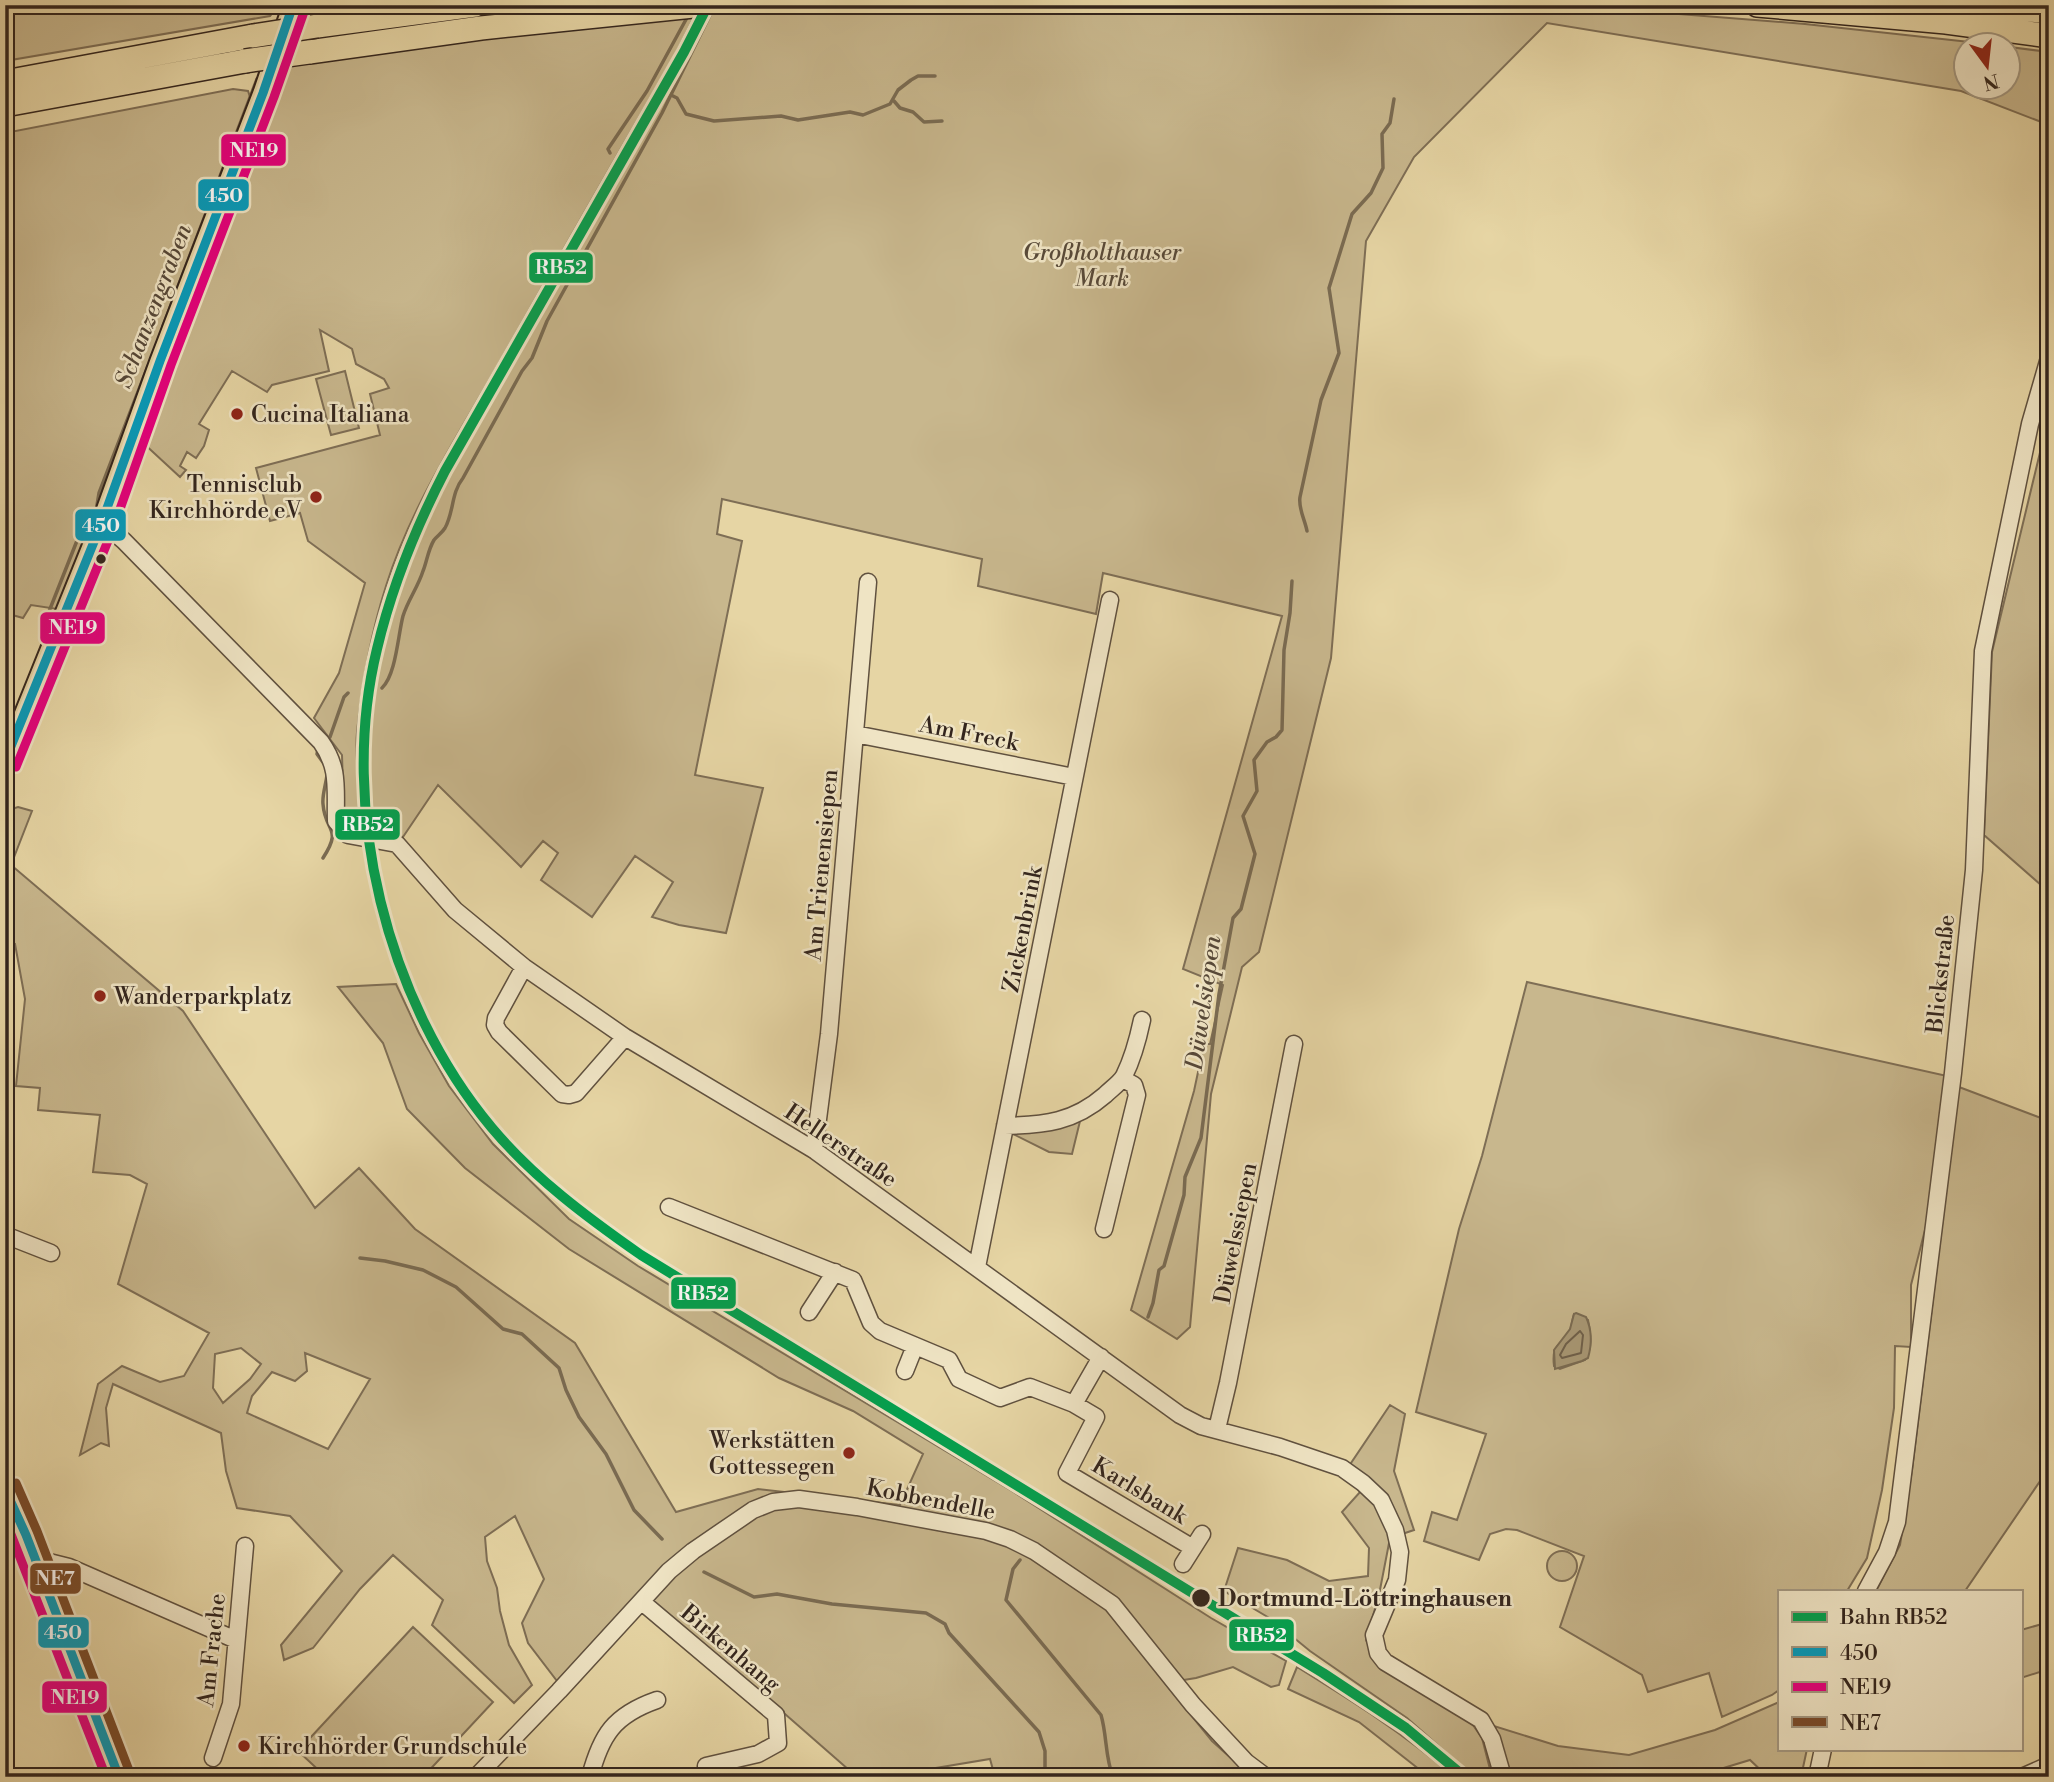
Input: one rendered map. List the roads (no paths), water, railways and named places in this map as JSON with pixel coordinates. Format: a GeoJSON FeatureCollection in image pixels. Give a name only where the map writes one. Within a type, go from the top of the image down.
{"type":"FeatureCollection","features":[{"type":"Feature","properties":{"kind":"highway"},"geometry":{"type":"LineString","coordinates":[[5,82],[253,36],[475,5]]}},
{"type":"Feature","properties":{"kind":"highway"},"geometry":{"type":"LineString","coordinates":[[5,105],[309,51],[703,5]]}},
{"type":"Feature","properties":{"kind":"highway"},"geometry":{"type":"LineString","coordinates":[[1757,5],[1946,22],[2049,36]]}},
{"type":"Feature","properties":{"kind":"highway"},"geometry":{"type":"LineString","coordinates":[[1982,5],[2049,12]]}},
{"type":"Feature","properties":{"kind":"main road"},"geometry":{"type":"LineString","coordinates":[[5,762],[102,522],[160,361],[263,93],[293,5]]}},
{"type":"Feature","properties":{"kind":"main road"},"geometry":{"type":"LineString","coordinates":[[5,1488],[37,1563],[119,1777]]}},
{"type":"Feature","properties":{"kind":"street","name":"Blickstraße"},"geometry":{"type":"LineString","coordinates":[[1867,1590],[1887,1552],[1897,1522],[1932,1245],[1974,870],[1983,651],[2028,437],[2049,358]]}},
{"type":"Feature","properties":{"kind":"street","name":"Hellerstraße"},"geometry":{"type":"LineString","coordinates":[[102,522],[321,742],[331,756],[335,772],[336,821],[343,830],[355,837],[397,844],[455,910],[524,967],[625,1037],[814,1150],[1192,1422],[1304,1454],[1342,1468],[1363,1483],[1381,1500],[1395,1530],[1400,1552],[1397,1580],[1374,1635],[1374,1646],[1385,1662],[1481,1720],[1492,1739],[1503,1777]]}},
{"type":"Feature","properties":{"kind":"street","name":"Am Trienensiepen"},"geometry":{"type":"LineString","coordinates":[[814,1150],[829,1034],[868,582]]}},
{"type":"Feature","properties":{"kind":"street","name":"Zickenbrink"},"geometry":{"type":"LineString","coordinates":[[976,1267],[1110,600]]}},
{"type":"Feature","properties":{"kind":"street","name":"Am Freck"},"geometry":{"type":"LineString","coordinates":[[855,734],[1074,777]]}},
{"type":"Feature","properties":{"kind":"street"},"geometry":{"type":"LineString","coordinates":[[524,967],[496,1018],[495,1025],[562,1094],[569,1096],[576,1093],[625,1037]]}},
{"type":"Feature","properties":{"kind":"street"},"geometry":{"type":"LineString","coordinates":[[1005,1126],[1036,1125],[1069,1118],[1093,1105],[1123,1079],[1134,1052],[1142,1020]]}},
{"type":"Feature","properties":{"kind":"street","name":"Düwelssiepen"},"geometry":{"type":"LineString","coordinates":[[1217,1429],[1236,1346],[1294,1044]]}},
{"type":"Feature","properties":{"kind":"street"},"geometry":{"type":"LineString","coordinates":[[1104,1229],[1137,1095],[1135,1086],[1123,1079]]}},
{"type":"Feature","properties":{"kind":"street"},"geometry":{"type":"LineString","coordinates":[[1092,1206],[1108,1210]]}},
{"type":"Feature","properties":{"kind":"street","name":"Karlsbank"},"geometry":{"type":"LineString","coordinates":[[669,1207],[853,1280],[871,1323],[880,1331],[949,1360],[959,1379],[1000,1398],[1030,1387],[1074,1404],[1096,1418],[1067,1473],[1193,1548]]}},
{"type":"Feature","properties":{"kind":"street"},"geometry":{"type":"LineString","coordinates":[[5,1235],[51,1253]]}},
{"type":"Feature","properties":{"kind":"street"},"geometry":{"type":"LineString","coordinates":[[809,1312],[835,1272]]}},
{"type":"Feature","properties":{"kind":"street"},"geometry":{"type":"LineString","coordinates":[[905,1371],[915,1346]]}},
{"type":"Feature","properties":{"kind":"street"},"geometry":{"type":"LineString","coordinates":[[1074,1404],[1101,1357]]}},
{"type":"Feature","properties":{"kind":"street","name":"Kobbendelle"},"geometry":{"type":"LineString","coordinates":[[476,1777],[669,1571],[737,1519],[764,1505],[785,1500],[815,1500],[986,1531],[1034,1551],[1112,1604],[1193,1705],[1246,1762],[1266,1777]]}},
{"type":"Feature","properties":{"kind":"street","name":"Karlsbank"},"geometry":{"type":"LineString","coordinates":[[1183,1564],[1202,1534]]}},
{"type":"Feature","properties":{"kind":"street","name":"Am Frache"},"geometry":{"type":"LineString","coordinates":[[213,1758],[231,1704],[245,1546]]}},
{"type":"Feature","properties":{"kind":"street"},"geometry":{"type":"LineString","coordinates":[[37,1563],[49,1562],[69,1567],[236,1640]]}},
{"type":"Feature","properties":{"kind":"street","name":"Birkenhang"},"geometry":{"type":"LineString","coordinates":[[642,1602],[776,1715],[778,1743],[758,1754],[706,1766]]}},
{"type":"Feature","properties":{"kind":"street"},"geometry":{"type":"LineString","coordinates":[[590,1777],[598,1746],[609,1731],[625,1716],[657,1700]]}},
{"type":"Feature","properties":{"kind":"street"},"geometry":{"type":"LineString","coordinates":[[1817,1777],[1823,1750]]}},
{"type":"Feature","properties":{"kind":"street"},"geometry":{"type":"LineString","coordinates":[[2022,1777],[2049,1765]]}},
{"type":"Feature","properties":{"kind":"water"},"geometry":{"type":"Polygon","coordinates":[[[1576,1313],[1586,1317],[1589,1327],[1591,1342],[1588,1358],[1555,1369],[1554,1350],[1570,1329],[1576,1313]]]}},
{"type":"Feature","properties":{"kind":"waterway"},"geometry":{"type":"LineString","coordinates":[[382,688],[393,665],[405,610],[421,577],[432,544],[448,522],[459,484],[522,371],[532,358],[547,321],[662,113],[715,5]]}},
{"type":"Feature","properties":{"kind":"waterway"},"geometry":{"type":"LineString","coordinates":[[610,153],[608,149],[647,91],[689,14]]}},
{"type":"Feature","properties":{"kind":"waterway"},"geometry":{"type":"LineString","coordinates":[[671,95],[677,98],[686,114],[714,121],[781,116],[798,120],[850,112],[863,115],[890,104],[898,90],[918,76],[935,76]]}},
{"type":"Feature","properties":{"kind":"waterway","name":"Schanzengraben"},"geometry":{"type":"LineString","coordinates":[[163,326],[257,79]]}},
{"type":"Feature","properties":{"kind":"waterway","name":"Düwelsiepen"},"geometry":{"type":"LineString","coordinates":[[1307,531],[1300,497],[1321,400],[1339,353],[1329,288],[1352,214],[1371,193],[1383,168],[1382,134],[1390,123],[1394,99]]}},
{"type":"Feature","properties":{"kind":"waterway"},"geometry":{"type":"LineString","coordinates":[[894,101],[900,108],[913,112],[924,122],[942,121]]}},
{"type":"Feature","properties":{"kind":"waterway","name":"Schanzengraben"},"geometry":{"type":"LineString","coordinates":[[97,505],[99,493],[148,366]]}},
{"type":"Feature","properties":{"kind":"waterway","name":"Schanzengraben"},"geometry":{"type":"LineString","coordinates":[[48,614],[84,523]]}},
{"type":"Feature","properties":{"kind":"waterway","name":"Düwelsiepen"},"geometry":{"type":"LineString","coordinates":[[1148,1317],[1159,1270],[1164,1266],[1184,1195],[1185,1177],[1201,1138],[1219,994],[1233,918],[1241,909],[1255,854],[1243,816],[1257,791],[1254,760],[1267,742],[1282,730],[1284,650],[1292,581]]}},
{"type":"Feature","properties":{"kind":"waterway"},"geometry":{"type":"LineString","coordinates":[[330,737],[344,697],[348,693]]}},
{"type":"Feature","properties":{"kind":"waterway"},"geometry":{"type":"LineString","coordinates":[[318,749],[317,754],[325,765]]}},
{"type":"Feature","properties":{"kind":"waterway"},"geometry":{"type":"LineString","coordinates":[[323,858],[332,841],[323,804],[327,775]]}},
{"type":"Feature","properties":{"kind":"waterway"},"geometry":{"type":"LineString","coordinates":[[360,1258],[423,1270],[456,1287],[503,1329],[522,1334],[559,1368],[579,1417],[606,1454],[634,1510],[662,1539]]}},
{"type":"Feature","properties":{"kind":"waterway","name":"Düwelsiepen"},"geometry":{"type":"LineString","coordinates":[[1020,1560],[1013,1569],[1006,1600],[1101,1715],[1113,1777]]}},
{"type":"Feature","properties":{"kind":"waterway"},"geometry":{"type":"LineString","coordinates":[[704,1572],[754,1597],[777,1594],[832,1604],[926,1613],[945,1624],[949,1633],[1039,1732],[1045,1751],[1045,1777]]}},
{"type":"Feature","properties":{"kind":"rail line","name":"RB52"},"geometry":{"type":"LineString","coordinates":[[708,5],[684,52],[445,471],[405,558],[383,626],[366,710],[364,773],[369,837],[380,901],[399,963],[424,1023],[455,1078],[508,1146],[562,1196],[621,1241],[1323,1673],[1406,1728],[1465,1777]]}},
{"type":"Feature","properties":{"kind":"place","name":"Cucina Italiana"},"geometry":{"type":"Point","coordinates":[237,414]}},
{"type":"Feature","properties":{"kind":"place","name":"Tennisclub Kirchhörde eV"},"geometry":{"type":"Point","coordinates":[316,497]}},
{"type":"Feature","properties":{"kind":"place","name":"Wanderparkplatz"},"geometry":{"type":"Point","coordinates":[100,996]}},
{"type":"Feature","properties":{"kind":"place","name":"Werkstätten Gottessegen"},"geometry":{"type":"Point","coordinates":[849,1453]}},
{"type":"Feature","properties":{"kind":"place","name":"Dortmund-Löttringhausen"},"geometry":{"type":"Point","coordinates":[1201,1598]}},
{"type":"Feature","properties":{"kind":"place","name":"Kirchhörder Grundschule"},"geometry":{"type":"Point","coordinates":[244,1746]}},
{"type":"Feature","properties":{"kind":"park label","name":"Großholthauser Mark"},"geometry":{"type":"Point","coordinates":[1102,265]}}]}
